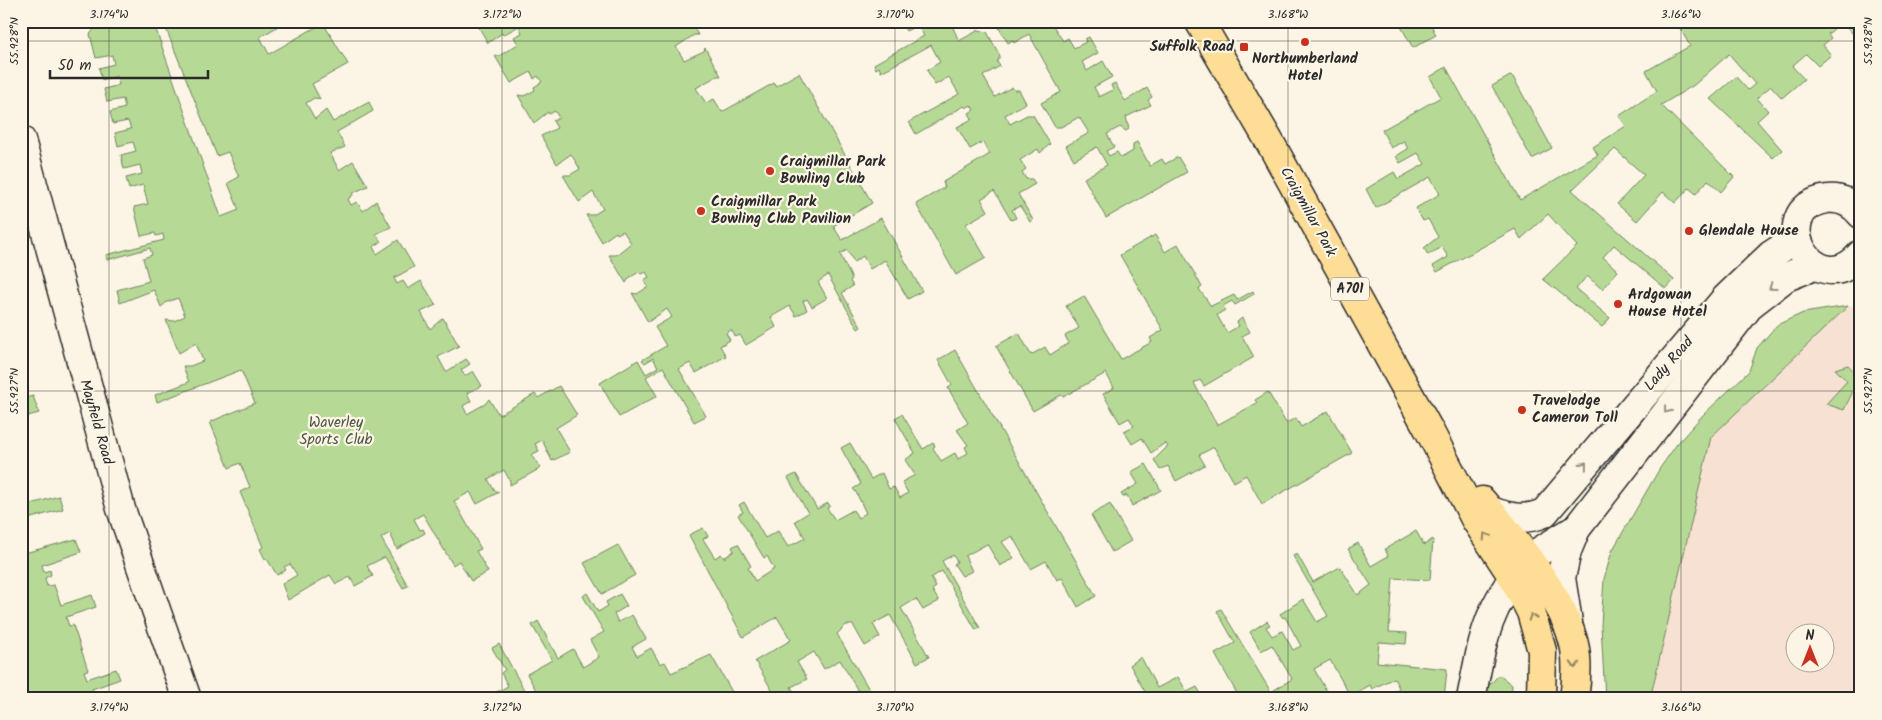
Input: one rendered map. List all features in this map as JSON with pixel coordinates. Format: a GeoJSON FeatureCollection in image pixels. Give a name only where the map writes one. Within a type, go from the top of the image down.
{"type":"FeatureCollection","features":[{"type":"Feature","properties":{"kind":"main road","name":"Craigmillar Park"},"geometry":{"type":"LineString","coordinates":[[1199,21],[1272,146],[1430,430],[1475,519],[1520,568]]}},
{"type":"Feature","properties":{"kind":"main road","name":"Craigmillar Park"},"geometry":{"type":"LineString","coordinates":[[1430,430],[1491,511],[1520,568]]}},
{"type":"Feature","properties":{"kind":"main road","name":"A701"},"geometry":{"type":"LineString","coordinates":[[1520,568],[1550,590],[1569,629],[1576,656],[1574,699]]}},
{"type":"Feature","properties":{"kind":"main road","name":"A701"},"geometry":{"type":"LineString","coordinates":[[1520,568],[1542,651],[1541,699]]}},
{"type":"Feature","properties":{"kind":"street","name":"Mayfield Road"},"geometry":{"type":"LineString","coordinates":[[21,140],[120,509],[187,699]]}},
{"type":"Feature","properties":{"kind":"street"},"geometry":{"type":"LineString","coordinates":[[1816,265],[1801,251],[1797,238],[1800,218],[1809,207],[1828,199],[1841,200],[1860,211]]}},
{"type":"Feature","properties":{"kind":"street","name":"Lady Road"},"geometry":{"type":"LineString","coordinates":[[1491,511],[1507,517],[1533,517],[1544,513],[1726,298],[1758,267],[1797,238]]}},
{"type":"Feature","properties":{"kind":"street","name":"Lady Road"},"geometry":{"type":"LineString","coordinates":[[1569,629],[1562,578],[1567,551],[1576,529],[1743,313],[1776,284],[1796,272],[1816,265],[1828,269],[1841,268],[1856,260],[1861,254]]}},
{"type":"Feature","properties":{"kind":"street","name":"Lady Road"},"geometry":{"type":"LineString","coordinates":[[1520,568],[1553,503]]}},
{"type":"Feature","properties":{"kind":"street","name":"Lady Road"},"geometry":{"type":"LineString","coordinates":[[1520,568],[1576,529]]}},
{"type":"Feature","properties":{"kind":"street"},"geometry":{"type":"LineString","coordinates":[[1471,699],[1484,635],[1495,605],[1520,568]]}},
{"type":"Feature","properties":{"kind":"shaded area"},"geometry":{"type":"Polygon","coordinates":[[[1861,305],[1861,699],[1650,699],[1711,437],[1848,306],[1861,305]]]}},
{"type":"Feature","properties":{"kind":"green space","name":"Waverley Sports Club"},"geometry":{"type":"Polygon","coordinates":[[[114,21],[153,21],[221,217],[239,210],[228,183],[239,177],[228,152],[217,156],[163,21],[274,21],[277,27],[260,37],[269,54],[323,23],[348,64],[312,84],[320,99],[314,98],[306,103],[315,119],[326,110],[333,122],[369,102],[373,111],[337,132],[345,147],[330,153],[339,170],[353,161],[368,186],[353,193],[348,199],[351,205],[357,202],[363,211],[376,201],[391,227],[376,234],[381,242],[373,247],[377,254],[398,240],[414,267],[394,278],[397,284],[403,281],[408,289],[421,281],[436,305],[421,312],[430,329],[443,318],[459,346],[438,357],[446,372],[466,359],[470,364],[461,370],[465,376],[473,371],[482,386],[467,393],[471,401],[463,406],[467,414],[485,404],[489,399],[499,415],[535,394],[538,398],[559,386],[577,415],[556,428],[570,452],[552,461],[542,440],[535,444],[539,451],[531,455],[541,468],[510,485],[504,470],[488,479],[494,490],[499,492],[477,504],[470,492],[454,501],[481,549],[476,551],[488,572],[471,581],[459,561],[453,565],[423,514],[414,519],[420,530],[423,529],[425,533],[397,549],[390,533],[381,538],[408,586],[403,588],[385,557],[367,566],[373,576],[355,586],[350,577],[336,584],[330,575],[288,600],[282,584],[297,575],[290,564],[284,567],[286,570],[277,575],[267,559],[265,559],[260,549],[263,547],[240,492],[250,487],[240,463],[229,468],[210,422],[255,403],[241,370],[157,402],[155,395],[189,382],[183,366],[190,366],[203,361],[196,343],[179,353],[166,320],[174,321],[185,316],[178,298],[167,302],[161,307],[154,290],[120,303],[117,290],[149,281],[143,258],[152,255],[150,248],[107,260],[106,255],[164,240],[163,234],[156,236],[155,233],[141,236],[134,207],[148,204],[143,185],[129,189],[126,178],[142,174],[140,165],[124,169],[121,155],[136,151],[133,142],[118,146],[115,133],[131,129],[128,121],[113,124],[110,112],[125,108],[123,99],[107,102],[104,89],[119,85],[117,76],[102,80],[99,68],[114,64],[112,55],[96,58],[90,34],[98,25],[114,21]]]}},
{"type":"Feature","properties":{"kind":"green space"},"geometry":{"type":"Polygon","coordinates":[[[486,21],[663,21],[668,30],[683,21],[690,21],[698,35],[694,35],[676,47],[684,60],[704,51],[705,48],[721,76],[717,76],[696,88],[706,103],[714,99],[722,112],[774,83],[776,86],[799,73],[872,203],[833,226],[842,240],[881,218],[922,291],[908,299],[885,260],[870,269],[863,256],[854,262],[847,250],[840,254],[852,279],[850,281],[853,286],[842,293],[861,327],[858,329],[828,275],[818,282],[827,298],[812,307],[807,299],[803,301],[807,310],[796,316],[790,306],[771,317],[776,327],[746,345],[740,335],[736,337],[731,330],[726,333],[730,340],[720,346],[726,356],[696,373],[690,363],[679,369],[706,416],[694,422],[663,367],[646,377],[657,396],[619,417],[600,383],[638,360],[646,374],[658,367],[653,358],[645,363],[642,360],[666,346],[655,327],[672,317],[667,309],[648,322],[632,293],[637,294],[648,287],[644,280],[649,277],[646,272],[641,274],[639,272],[629,278],[626,283],[609,255],[616,255],[631,243],[623,231],[617,234],[616,232],[602,242],[586,215],[593,215],[603,209],[593,192],[579,202],[563,175],[570,175],[580,169],[571,154],[557,164],[541,136],[557,128],[553,121],[559,118],[555,111],[549,114],[548,112],[534,123],[518,95],[524,96],[535,90],[534,87],[542,82],[538,76],[534,79],[531,72],[511,83],[495,56],[499,56],[518,44],[514,37],[522,33],[519,26],[503,35],[502,33],[488,43],[478,26],[486,21]]]}},
{"type":"Feature","properties":{"kind":"green space"},"geometry":{"type":"Polygon","coordinates":[[[901,21],[950,21],[959,41],[979,30],[987,32],[1000,56],[997,62],[1000,66],[983,76],[995,97],[1012,87],[1014,90],[1019,90],[1026,103],[1005,115],[1010,124],[1027,115],[1033,115],[1050,144],[1040,153],[1038,149],[1020,160],[1026,169],[1022,172],[1026,179],[1032,179],[1035,184],[1018,194],[1033,220],[1030,222],[1020,206],[1012,210],[1016,218],[1011,220],[994,191],[981,199],[988,211],[966,224],[986,258],[956,275],[916,204],[945,187],[943,182],[990,154],[983,142],[970,149],[957,127],[972,119],[969,113],[974,110],[971,105],[966,108],[964,106],[916,134],[909,122],[959,94],[949,77],[935,85],[927,70],[940,62],[931,45],[881,72],[879,67],[876,69],[874,64],[924,36],[918,25],[906,31],[901,21]]]}},
{"type":"Feature","properties":{"kind":"green space"},"geometry":{"type":"Polygon","coordinates":[[[1010,21],[1050,21],[1063,41],[1068,38],[1074,48],[1086,42],[1085,39],[1089,37],[1098,53],[1082,62],[1087,71],[1103,61],[1112,77],[1094,87],[1099,97],[1113,90],[1111,85],[1115,83],[1125,101],[1147,88],[1152,97],[1148,100],[1151,105],[1126,117],[1129,129],[1126,131],[1120,127],[1107,134],[1114,147],[1106,151],[1109,156],[1117,152],[1121,158],[1133,151],[1133,144],[1137,142],[1150,166],[1162,159],[1165,164],[1178,157],[1187,172],[1106,218],[1084,178],[1107,165],[1097,147],[1074,160],[1066,146],[1089,133],[1079,117],[1061,127],[1055,127],[1041,103],[1061,92],[1029,34],[1014,43],[1013,40],[1008,43],[999,28],[1010,21]]]}},
{"type":"Feature","properties":{"kind":"green space"},"geometry":{"type":"Polygon","coordinates":[[[1398,21],[1433,21],[1430,23],[1436,35],[1413,48],[1398,21]]]}},
{"type":"Feature","properties":{"kind":"green space"},"geometry":{"type":"Polygon","coordinates":[[[1693,21],[1861,21],[1861,28],[1854,35],[1842,22],[1828,34],[1831,38],[1823,45],[1831,55],[1818,66],[1806,54],[1792,66],[1804,79],[1782,98],[1771,86],[1757,98],[1768,111],[1757,121],[1782,150],[1773,158],[1710,99],[1736,77],[1748,90],[1755,84],[1729,54],[1694,85],[1661,105],[1734,177],[1721,192],[1708,180],[1696,194],[1689,188],[1675,203],[1663,192],[1637,221],[1617,204],[1644,175],[1615,149],[1572,190],[1674,280],[1666,289],[1614,245],[1603,257],[1618,271],[1602,289],[1587,276],[1576,289],[1610,318],[1602,327],[1543,279],[1577,246],[1548,214],[1521,239],[1515,229],[1437,272],[1433,266],[1448,257],[1442,247],[1428,255],[1424,248],[1438,237],[1428,219],[1423,221],[1416,208],[1440,194],[1430,177],[1376,208],[1366,189],[1394,172],[1398,179],[1425,164],[1418,153],[1400,163],[1396,156],[1408,149],[1404,141],[1391,148],[1382,130],[1441,97],[1430,77],[1446,67],[1520,200],[1598,155],[1593,147],[1626,126],[1619,116],[1657,91],[1646,71],[1690,46],[1680,28],[1693,21]]]}},
{"type":"Feature","properties":{"kind":"green space"},"geometry":{"type":"Polygon","coordinates":[[[1510,76],[1513,77],[1552,148],[1532,159],[1492,86],[1510,76]]]}},
{"type":"Feature","properties":{"kind":"green space"},"geometry":{"type":"Polygon","coordinates":[[[1155,235],[1165,252],[1178,244],[1202,287],[1199,289],[1211,306],[1234,295],[1237,300],[1253,291],[1254,294],[1235,305],[1232,301],[1223,306],[1225,310],[1217,315],[1227,333],[1239,326],[1237,322],[1242,318],[1250,332],[1242,336],[1254,357],[1204,386],[1200,380],[1194,383],[1217,425],[1257,403],[1255,400],[1268,392],[1286,423],[1296,418],[1301,427],[1328,411],[1352,453],[1262,504],[1246,475],[1234,482],[1214,447],[1199,455],[1205,465],[1176,481],[1168,466],[1160,470],[1154,460],[1168,446],[1165,443],[1151,453],[1142,438],[1132,444],[1124,431],[1134,426],[1129,418],[1120,423],[1103,394],[1114,388],[1106,373],[1033,411],[996,346],[1019,333],[1031,355],[1045,347],[1050,355],[1069,343],[1065,336],[1079,328],[1066,306],[1084,296],[1121,359],[1152,342],[1150,338],[1163,330],[1120,255],[1155,235]]]}},
{"type":"Feature","properties":{"kind":"green space"},"geometry":{"type":"Polygon","coordinates":[[[1848,306],[1711,437],[1650,699],[1605,699],[1601,625],[1604,579],[1612,551],[1660,468],[1677,444],[1702,416],[1749,371],[1757,348],[1777,325],[1803,313],[1848,306]]]}},
{"type":"Feature","properties":{"kind":"green space"},"geometry":{"type":"Polygon","coordinates":[[[955,350],[1096,596],[1078,607],[1062,578],[1057,580],[1046,561],[1031,569],[1012,536],[1002,542],[1014,558],[1000,566],[987,544],[965,556],[972,571],[962,576],[954,564],[957,562],[953,555],[942,561],[980,628],[976,630],[942,571],[931,578],[936,587],[932,590],[939,601],[923,610],[916,599],[901,608],[929,657],[917,663],[890,615],[873,624],[880,637],[865,646],[853,625],[846,625],[837,634],[870,691],[861,696],[840,660],[824,669],[814,652],[797,662],[807,679],[791,687],[798,699],[777,699],[755,661],[791,640],[777,617],[743,637],[689,535],[703,528],[708,536],[703,539],[715,558],[721,554],[724,558],[734,551],[732,547],[738,544],[751,566],[748,568],[755,581],[774,569],[767,556],[764,558],[738,515],[743,512],[739,505],[744,502],[765,538],[778,531],[788,547],[805,538],[795,521],[808,513],[788,478],[796,474],[817,509],[828,503],[830,506],[827,508],[835,520],[853,510],[858,518],[866,513],[853,489],[861,484],[841,448],[850,443],[871,479],[882,473],[889,489],[894,487],[900,498],[908,493],[902,482],[915,475],[905,460],[915,453],[895,418],[902,414],[923,449],[933,443],[935,446],[933,448],[941,461],[955,453],[958,459],[968,453],[965,447],[968,445],[957,430],[968,423],[948,388],[952,385],[938,360],[955,350]]]}},
{"type":"Feature","properties":{"kind":"green space"},"geometry":{"type":"Polygon","coordinates":[[[1848,365],[1853,370],[1855,381],[1844,410],[1826,404],[1847,381],[1835,369],[1848,365]]]}},
{"type":"Feature","properties":{"kind":"green space"},"geometry":{"type":"Polygon","coordinates":[[[33,396],[39,413],[21,418],[21,399],[33,396]]]}},
{"type":"Feature","properties":{"kind":"green space"},"geometry":{"type":"Polygon","coordinates":[[[1146,464],[1161,490],[1132,506],[1127,495],[1123,497],[1121,494],[1138,484],[1131,472],[1146,464]]]}},
{"type":"Feature","properties":{"kind":"green space"},"geometry":{"type":"Polygon","coordinates":[[[59,496],[63,509],[21,521],[21,507],[59,496]]]}},
{"type":"Feature","properties":{"kind":"green space"},"geometry":{"type":"Polygon","coordinates":[[[1110,504],[1131,541],[1112,552],[1091,515],[1110,504]]]}},
{"type":"Feature","properties":{"kind":"green space"},"geometry":{"type":"Polygon","coordinates":[[[1416,531],[1424,545],[1433,539],[1430,580],[1393,578],[1389,632],[1407,633],[1406,644],[1379,642],[1377,662],[1447,669],[1444,699],[1400,699],[1395,691],[1399,688],[1394,678],[1372,689],[1370,685],[1360,691],[1364,699],[1352,699],[1330,660],[1314,669],[1331,699],[1279,699],[1274,690],[1292,679],[1272,645],[1261,651],[1250,632],[1267,621],[1270,625],[1266,627],[1272,636],[1282,631],[1293,650],[1301,646],[1285,617],[1283,618],[1280,614],[1303,599],[1317,622],[1328,616],[1293,556],[1297,554],[1313,582],[1340,567],[1358,595],[1371,585],[1348,549],[1358,543],[1371,566],[1388,556],[1385,549],[1416,531]]]}},
{"type":"Feature","properties":{"kind":"green space"},"geometry":{"type":"Polygon","coordinates":[[[76,539],[81,552],[42,565],[44,572],[50,570],[51,575],[45,578],[47,586],[54,585],[61,605],[92,595],[96,607],[66,617],[69,626],[73,625],[88,670],[84,671],[87,679],[116,669],[120,679],[92,689],[95,699],[21,699],[21,554],[76,539]]]}},
{"type":"Feature","properties":{"kind":"green space"},"geometry":{"type":"Polygon","coordinates":[[[618,545],[635,575],[602,594],[584,563],[618,545]]]}},
{"type":"Feature","properties":{"kind":"green space"},"geometry":{"type":"Polygon","coordinates":[[[587,593],[598,612],[608,606],[606,602],[620,594],[627,606],[614,614],[618,622],[632,615],[646,639],[632,647],[637,656],[651,648],[660,664],[665,662],[671,673],[711,655],[736,699],[541,699],[527,674],[552,660],[532,625],[538,621],[558,658],[573,649],[583,667],[599,657],[590,640],[604,632],[583,596],[587,593]]]}},
{"type":"Feature","properties":{"kind":"green space"},"geometry":{"type":"Polygon","coordinates":[[[1221,609],[1271,692],[1259,699],[1240,699],[1215,654],[1235,643],[1217,611],[1221,609]]]}},
{"type":"Feature","properties":{"kind":"green space"},"geometry":{"type":"Polygon","coordinates":[[[499,644],[529,699],[496,699],[493,694],[508,686],[501,673],[505,670],[492,648],[499,644]]]}},
{"type":"Feature","properties":{"kind":"green space"},"geometry":{"type":"Polygon","coordinates":[[[1141,657],[1157,688],[1178,677],[1187,692],[1197,687],[1204,699],[1149,699],[1130,665],[1141,657]]]}},
{"type":"Feature","properties":{"kind":"green space"},"geometry":{"type":"Polygon","coordinates":[[[1499,675],[1512,685],[1511,699],[1483,699],[1484,690],[1499,675]]]}},
{"type":"Feature","properties":{"kind":"place","name":"Northumberland Hotel"},"geometry":{"type":"Point","coordinates":[1305,42]}},
{"type":"Feature","properties":{"kind":"place","name":"Suffolk Road"},"geometry":{"type":"Point","coordinates":[1244,47]}},
{"type":"Feature","properties":{"kind":"place","name":"Craigmillar Park Bowling Club"},"geometry":{"type":"Point","coordinates":[770,171]}},
{"type":"Feature","properties":{"kind":"place","name":"Craigmillar Park Bowling Club Pavilion"},"geometry":{"type":"Point","coordinates":[701,211]}},
{"type":"Feature","properties":{"kind":"place","name":"Glendale House"},"geometry":{"type":"Point","coordinates":[1689,231]}},
{"type":"Feature","properties":{"kind":"place","name":"Ardgowan House Hotel"},"geometry":{"type":"Point","coordinates":[1618,304]}},
{"type":"Feature","properties":{"kind":"place","name":"Travelodge Cameron Toll"},"geometry":{"type":"Point","coordinates":[1522,410]}}]}
